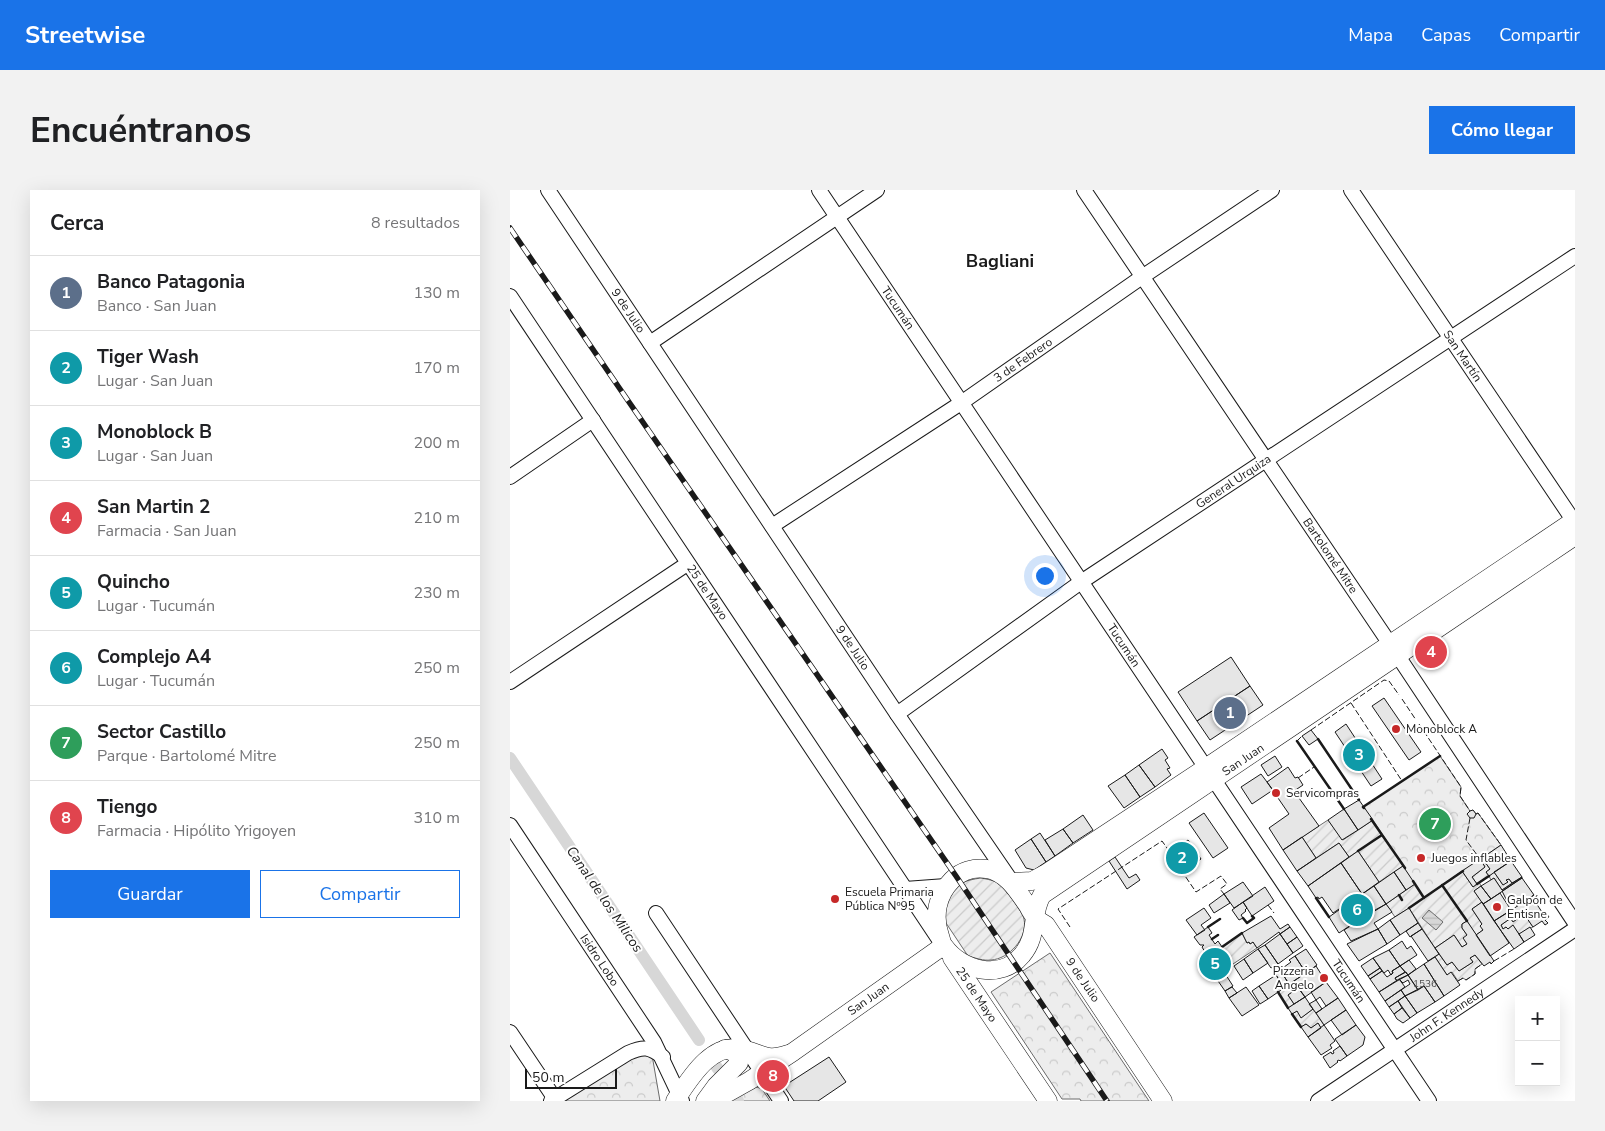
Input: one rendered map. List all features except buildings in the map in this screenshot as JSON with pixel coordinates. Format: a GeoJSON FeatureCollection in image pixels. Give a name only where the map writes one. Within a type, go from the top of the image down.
{"type":"FeatureCollection","features":[{"type":"Feature","properties":{"kind":"main road","name":"San Juan"},"geometry":{"type":"LineString","coordinates":[[713,1101],[762,1073],[943,946],[959,961],[970,967],[985,970],[1002,968],[1014,963],[1024,954],[1031,940],[1037,904],[1042,895],[1211,773],[1575,525]]}},
{"type":"Feature","properties":{"kind":"main road","name":"San Juan"},"geometry":{"type":"LineString","coordinates":[[1011,882],[1032,881],[1045,874],[1211,773]]}},
{"type":"Feature","properties":{"kind":"main road"},"geometry":{"type":"LineString","coordinates":[[943,946],[937,927],[936,914],[946,886],[956,876],[974,868],[988,869],[1011,882]]}},
{"type":"Feature","properties":{"kind":"main road","name":"9 de Julio"},"geometry":{"type":"LineString","coordinates":[[1011,882],[1035,918],[1046,925],[1163,1101]]}},
{"type":"Feature","properties":{"kind":"main road","name":"25 de Mayo"},"geometry":{"type":"LineString","coordinates":[[943,946],[1048,1101]]}},
{"type":"Feature","properties":{"kind":"main road","name":"San Juan"},"geometry":{"type":"LineString","coordinates":[[725,1049],[735,1048],[765,1057],[777,1058],[793,1052]]}},
{"type":"Feature","properties":{"kind":"main road"},"geometry":{"type":"LineString","coordinates":[[679,1099],[702,1064],[725,1049],[734,1052],[739,1059],[739,1063],[716,1086],[705,1101]]}},
{"type":"Feature","properties":{"kind":"street","name":"9 de Julio"},"geometry":{"type":"LineString","coordinates":[[548,190],[1011,882]]}},
{"type":"Feature","properties":{"kind":"street","name":"Tucumán"},"geometry":{"type":"LineString","coordinates":[[819,190],[1429,1101]]}},
{"type":"Feature","properties":{"kind":"street"},"geometry":{"type":"LineString","coordinates":[[650,343],[877,190]]}},
{"type":"Feature","properties":{"kind":"street","name":"Bartolomé Mitre"},"geometry":{"type":"LineString","coordinates":[[1084,190],[1394,650],[1575,923]]}},
{"type":"Feature","properties":{"kind":"street","name":"3 de Febrero"},"geometry":{"type":"LineString","coordinates":[[772,526],[961,402],[1272,190]]}},
{"type":"Feature","properties":{"kind":"street","name":"San Martín"},"geometry":{"type":"LineString","coordinates":[[1351,190],[1575,525]]}},
{"type":"Feature","properties":{"kind":"street","name":"General Urquiza"},"geometry":{"type":"LineString","coordinates":[[897,714],[1081,582],[1575,256]]}},
{"type":"Feature","properties":{"kind":"street","name":"25 de Mayo"},"geometry":{"type":"LineString","coordinates":[[512,303],[593,420],[943,946]]}},
{"type":"Feature","properties":{"kind":"street"},"geometry":{"type":"LineString","coordinates":[[510,477],[593,420]]}},
{"type":"Feature","properties":{"kind":"street"},"geometry":{"type":"LineString","coordinates":[[510,682],[688,564]]}},
{"type":"Feature","properties":{"kind":"street","name":"Isidro Lobo"},"geometry":{"type":"LineString","coordinates":[[511,829],[654,1042],[663,1057],[679,1099]]}},
{"type":"Feature","properties":{"kind":"street"},"geometry":{"type":"LineString","coordinates":[[906,889],[946,886]]}},
{"type":"Feature","properties":{"kind":"street"},"geometry":{"type":"LineString","coordinates":[[656,913],[781,1101]]}},
{"type":"Feature","properties":{"kind":"street","name":"John F. Kennedy"},"geometry":{"type":"LineString","coordinates":[[1318,1101],[1575,929]]}},
{"type":"Feature","properties":{"kind":"street"},"geometry":{"type":"LineString","coordinates":[[510,1032],[553,1100],[628,1053],[636,1050],[652,1049],[663,1057]]}},
{"type":"Feature","properties":{"kind":"green space"},"geometry":{"type":"Polygon","coordinates":[[[1440,756],[1461,787],[1460,796],[1470,811],[1473,810],[1476,814],[1478,813],[1501,845],[1424,898],[1363,807],[1440,756]]]}},
{"type":"Feature","properties":{"kind":"green space"},"geometry":{"type":"Polygon","coordinates":[[[1328,820],[1343,840],[1373,820],[1403,866],[1379,882],[1358,851],[1349,857],[1339,843],[1316,858],[1302,837],[1328,820]]]}},
{"type":"Feature","properties":{"kind":"green space"},"geometry":{"type":"Polygon","coordinates":[[[1482,858],[1490,869],[1486,872],[1489,876],[1479,882],[1481,886],[1474,891],[1482,902],[1472,909],[1482,924],[1483,930],[1476,935],[1467,921],[1462,924],[1462,928],[1467,935],[1467,944],[1462,947],[1454,935],[1435,948],[1409,908],[1395,917],[1386,904],[1415,884],[1424,898],[1462,871],[1473,887],[1477,884],[1472,877],[1485,867],[1480,859],[1482,858]]]}},
{"type":"Feature","properties":{"kind":"green space"},"geometry":{"type":"Polygon","coordinates":[[[1494,872],[1503,885],[1509,879],[1512,883],[1502,890],[1494,878],[1491,880],[1489,876],[1494,872]]]}},
{"type":"Feature","properties":{"kind":"green space"},"geometry":{"type":"Polygon","coordinates":[[[981,878],[999,884],[1020,910],[1024,919],[1023,933],[1020,940],[1010,952],[998,959],[982,960],[968,956],[944,920],[947,903],[953,890],[963,882],[981,878]]]}},
{"type":"Feature","properties":{"kind":"green space"},"geometry":{"type":"Polygon","coordinates":[[[1524,914],[1533,927],[1519,934],[1513,926],[1503,929],[1501,925],[1511,918],[1514,921],[1524,914]]]}},
{"type":"Feature","properties":{"kind":"green space"},"geometry":{"type":"Polygon","coordinates":[[[1242,933],[1247,943],[1253,942],[1257,948],[1227,968],[1215,952],[1242,933]]]}},
{"type":"Feature","properties":{"kind":"green space"},"geometry":{"type":"Polygon","coordinates":[[[1050,953],[1149,1101],[1081,1101],[1080,1099],[1062,1099],[991,992],[1050,953]]]}},
{"type":"Feature","properties":{"kind":"green space"},"geometry":{"type":"Polygon","coordinates":[[[1439,954],[1447,965],[1452,962],[1459,971],[1473,962],[1470,958],[1475,955],[1482,964],[1475,969],[1475,974],[1466,980],[1463,978],[1458,981],[1452,972],[1447,975],[1435,957],[1439,954]]]}},
{"type":"Feature","properties":{"kind":"green space"},"geometry":{"type":"Polygon","coordinates":[[[1294,981],[1298,988],[1288,995],[1294,1004],[1288,1008],[1278,992],[1294,981]]]}},
{"type":"Feature","properties":{"kind":"green space"},"geometry":{"type":"Polygon","coordinates":[[[1313,1009],[1324,1025],[1321,1028],[1318,1023],[1311,1028],[1306,1024],[1301,1027],[1292,1014],[1297,1011],[1302,1017],[1313,1009]]]}},
{"type":"Feature","properties":{"kind":"green space"},"geometry":{"type":"Polygon","coordinates":[[[640,1051],[652,1055],[660,1101],[564,1101],[640,1051]]]}},
{"type":"Feature","properties":{"kind":"green space"},"geometry":{"type":"Polygon","coordinates":[[[754,1086],[762,1089],[770,1101],[741,1101],[738,1098],[754,1086]]]}},
{"type":"Feature","properties":{"kind":"shaded area"},"geometry":{"type":"Polygon","coordinates":[[[1429,910],[1443,922],[1436,930],[1422,918],[1429,910]]]}},
{"type":"Feature","properties":{"kind":"waterway","name":"Canal de los Milicos"},"geometry":{"type":"LineString","coordinates":[[510,758],[699,1040]]}},
{"type":"Feature","properties":{"kind":"waterway","name":"Canal de los Milicos"},"geometry":{"type":"LineString","coordinates":[[714,1063],[718,1069]]}},
{"type":"Feature","properties":{"kind":"waterway","name":"Canal de los Milicos"},"geometry":{"type":"LineString","coordinates":[[734,1094],[738,1101]]}},
{"type":"Feature","properties":{"kind":"railway"},"geometry":{"type":"LineString","coordinates":[[510,228],[956,876],[1107,1101]]}},
{"type":"Feature","properties":{"kind":"fence"},"geometry":{"type":"LineString","coordinates":[[1311,730],[1384,680],[1389,681],[1399,695]]}},
{"type":"Feature","properties":{"kind":"fence"},"geometry":{"type":"LineString","coordinates":[[1402,699],[1416,720]]}},
{"type":"Feature","properties":{"kind":"fence"},"geometry":{"type":"LineString","coordinates":[[1351,703],[1402,781]]}},
{"type":"Feature","properties":{"kind":"fence"},"geometry":{"type":"LineString","coordinates":[[1419,724],[1461,787],[1460,796],[1470,811]]}},
{"type":"Feature","properties":{"kind":"fence"},"geometry":{"type":"LineString","coordinates":[[1297,741],[1302,736]]}},
{"type":"Feature","properties":{"kind":"fence"},"geometry":{"type":"LineString","coordinates":[[1298,778],[1314,767]]}},
{"type":"Feature","properties":{"kind":"fence"},"geometry":{"type":"LineString","coordinates":[[1476,814],[1478,813],[1501,845]]}},
{"type":"Feature","properties":{"kind":"fence"},"geometry":{"type":"LineString","coordinates":[[1470,818],[1466,840],[1480,859]]}},
{"type":"Feature","properties":{"kind":"fence"},"geometry":{"type":"LineString","coordinates":[[1070,927],[1058,909],[1162,841],[1172,855]]}},
{"type":"Feature","properties":{"kind":"fence"},"geometry":{"type":"LineString","coordinates":[[1181,870],[1196,892],[1221,876],[1227,884],[1220,889],[1224,894]]}},
{"type":"Feature","properties":{"kind":"fence"},"geometry":{"type":"LineString","coordinates":[[1268,905],[1274,913]]}},
{"type":"Feature","properties":{"kind":"fence"},"geometry":{"type":"LineString","coordinates":[[1494,961],[1514,949]]}},
{"type":"Feature","properties":{"kind":"fence"},"geometry":{"type":"LineString","coordinates":[[1458,981],[1463,978],[1466,980],[1475,974],[1475,969],[1482,964]]}},
{"type":"Feature","properties":{"kind":"wall"},"geometry":{"type":"LineString","coordinates":[[1318,739],[1359,800]]}},
{"type":"Feature","properties":{"kind":"wall"},"geometry":{"type":"LineString","coordinates":[[1297,741],[1344,809]]}},
{"type":"Feature","properties":{"kind":"wall"},"geometry":{"type":"LineString","coordinates":[[1364,808],[1440,756]]}},
{"type":"Feature","properties":{"kind":"wall"},"geometry":{"type":"LineString","coordinates":[[1371,819],[1405,868]]}},
{"type":"Feature","properties":{"kind":"wall"},"geometry":{"type":"LineString","coordinates":[[1358,851],[1382,835]]}},
{"type":"Feature","properties":{"kind":"wall"},"geometry":{"type":"LineString","coordinates":[[1409,908],[1463,871]]}},
{"type":"Feature","properties":{"kind":"wall"},"geometry":{"type":"LineString","coordinates":[[1477,884],[1489,876]]}},
{"type":"Feature","properties":{"kind":"wall"},"geometry":{"type":"LineString","coordinates":[[1413,881],[1424,898]]}},
{"type":"Feature","properties":{"kind":"wall"},"geometry":{"type":"LineString","coordinates":[[1442,885],[1467,921]]}},
{"type":"Feature","properties":{"kind":"wall"},"geometry":{"type":"LineString","coordinates":[[1399,895],[1402,900]]}},
{"type":"Feature","properties":{"kind":"wall"},"geometry":{"type":"LineString","coordinates":[[1316,898],[1329,917]]}},
{"type":"Feature","properties":{"kind":"wall"},"geometry":{"type":"LineString","coordinates":[[1243,918],[1247,923],[1254,918],[1252,916]]}},
{"type":"Feature","properties":{"kind":"wall"},"geometry":{"type":"LineString","coordinates":[[1208,927],[1220,919]]}},
{"type":"Feature","properties":{"kind":"wall"},"geometry":{"type":"LineString","coordinates":[[1222,947],[1242,933]]}},
{"type":"Feature","properties":{"kind":"wall"},"geometry":{"type":"LineString","coordinates":[[1212,939],[1218,935]]}},
{"type":"Feature","properties":{"kind":"wall"},"geometry":{"type":"LineString","coordinates":[[1278,992],[1288,1008]]}},
{"type":"Feature","properties":{"kind":"wall"},"geometry":{"type":"LineString","coordinates":[[1292,1014],[1301,1027]]}},
{"type":"Feature","properties":{"kind":"place","name":"San Martin 2"},"geometry":{"type":"Point","coordinates":[1431,652]}},
{"type":"Feature","properties":{"kind":"place","name":"Banco Patagonia"},"geometry":{"type":"Point","coordinates":[1230,713]}},
{"type":"Feature","properties":{"kind":"place","name":"Monoblock A"},"geometry":{"type":"Point","coordinates":[1396,729]}},
{"type":"Feature","properties":{"kind":"place","name":"Monoblock B"},"geometry":{"type":"Point","coordinates":[1359,755]}},
{"type":"Feature","properties":{"kind":"place","name":"Servicompras"},"geometry":{"type":"Point","coordinates":[1276,793]}},
{"type":"Feature","properties":{"kind":"place","name":"Sector Castillo"},"geometry":{"type":"Point","coordinates":[1435,824]}},
{"type":"Feature","properties":{"kind":"place","name":"Tiger Wash"},"geometry":{"type":"Point","coordinates":[1182,858]}},
{"type":"Feature","properties":{"kind":"place","name":"Juegos inflables"},"geometry":{"type":"Point","coordinates":[1421,858]}},
{"type":"Feature","properties":{"kind":"place","name":"Escuela Primaria Pública Nº95"},"geometry":{"type":"Point","coordinates":[835,899]}},
{"type":"Feature","properties":{"kind":"place","name":"Galpón de Entisne"},"geometry":{"type":"Point","coordinates":[1497,907]}},
{"type":"Feature","properties":{"kind":"place","name":"Complejo A4"},"geometry":{"type":"Point","coordinates":[1357,910]}},
{"type":"Feature","properties":{"kind":"place","name":"Quincho"},"geometry":{"type":"Point","coordinates":[1215,964]}},
{"type":"Feature","properties":{"kind":"place","name":"Pizzeria Angelo"},"geometry":{"type":"Point","coordinates":[1324,978]}},
{"type":"Feature","properties":{"kind":"place","name":"Tiengo"},"geometry":{"type":"Point","coordinates":[773,1076]}},
{"type":"Feature","properties":{"kind":"district","name":"Bagliani"},"geometry":{"type":"Point","coordinates":[1000,261]}}]}
